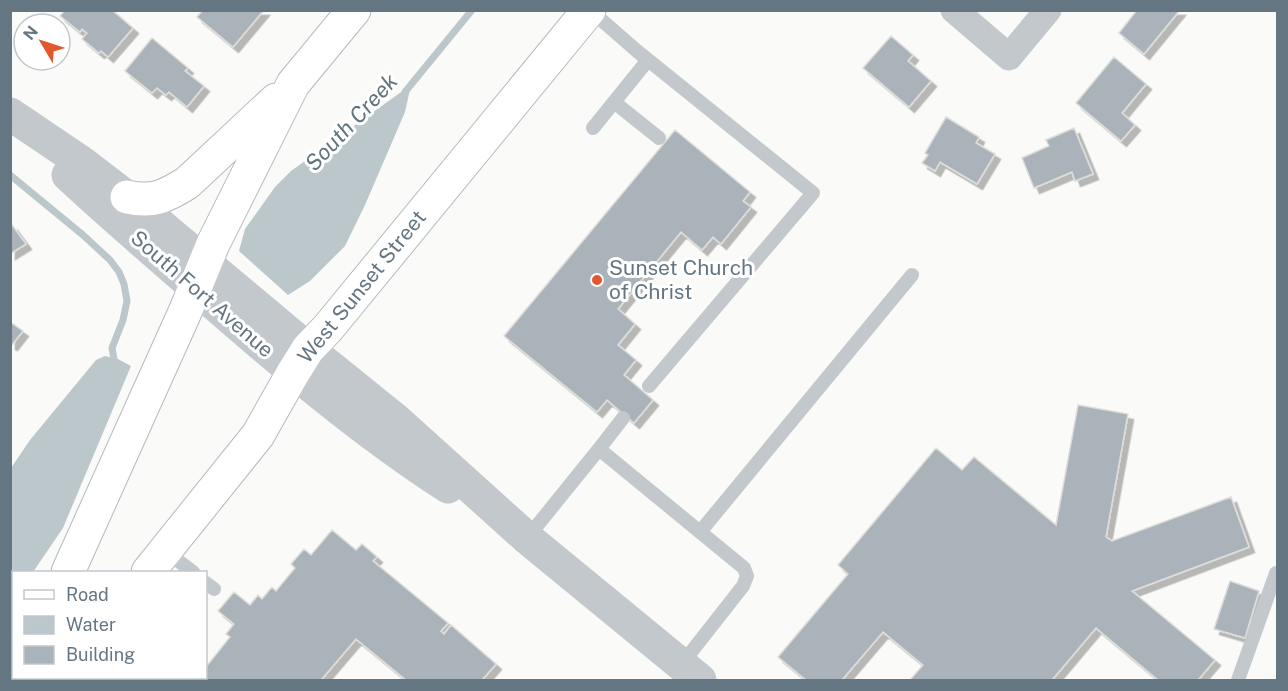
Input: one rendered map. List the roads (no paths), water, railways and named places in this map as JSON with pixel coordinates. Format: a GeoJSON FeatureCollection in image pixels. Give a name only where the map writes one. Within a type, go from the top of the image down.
{"type":"FeatureCollection","features":[{"type":"Feature","properties":{"kind":"main road"},"geometry":{"type":"LineString","coordinates":[[127,197],[142,201],[156,199],[187,183],[293,84],[354,10]]}},
{"type":"Feature","properties":{"kind":"main road","name":"West Sunset Street"},"geometry":{"type":"LineString","coordinates":[[157,562],[258,435],[301,361],[590,10]]}},
{"type":"Feature","properties":{"kind":"main road"},"geometry":{"type":"LineString","coordinates":[[69,571],[201,275],[293,84]]}},
{"type":"Feature","properties":{"kind":"street"},"geometry":{"type":"LineString","coordinates":[[954,10],[1009,57],[1048,10]]}},
{"type":"Feature","properties":{"kind":"street","name":"South Fort Avenue"},"geometry":{"type":"LineString","coordinates":[[10,115],[59,167],[113,217],[201,275]]}},
{"type":"Feature","properties":{"kind":"street","name":"South Fort Avenue"},"geometry":{"type":"LineString","coordinates":[[10,115],[84,164],[127,197],[201,275],[301,361],[339,411],[410,462],[527,538],[691,673]]}},
{"type":"Feature","properties":{"kind":"lane"},"geometry":{"type":"LineString","coordinates":[[590,10],[648,60],[813,193],[649,386]]}},
{"type":"Feature","properties":{"kind":"lane"},"geometry":{"type":"LineString","coordinates":[[593,128],[648,60]]}},
{"type":"Feature","properties":{"kind":"lane"},"geometry":{"type":"LineString","coordinates":[[614,102],[659,138]]}},
{"type":"Feature","properties":{"kind":"lane"},"geometry":{"type":"LineString","coordinates":[[700,532],[912,275]]}},
{"type":"Feature","properties":{"kind":"lane"},"geometry":{"type":"LineString","coordinates":[[527,538],[623,418]]}},
{"type":"Feature","properties":{"kind":"lane"},"geometry":{"type":"LineString","coordinates":[[599,448],[744,568],[747,576],[743,586],[691,673]]}},
{"type":"Feature","properties":{"kind":"lane"},"geometry":{"type":"LineString","coordinates":[[157,562],[186,571]]}},
{"type":"Feature","properties":{"kind":"lane"},"geometry":{"type":"LineString","coordinates":[[1238,681],[1276,573]]}},
{"type":"Feature","properties":{"kind":"water"},"geometry":{"type":"Polygon","coordinates":[[[411,85],[405,112],[345,246],[310,281],[288,295],[239,251],[245,229],[275,187],[291,171],[411,85]]]}},
{"type":"Feature","properties":{"kind":"water"},"geometry":{"type":"Polygon","coordinates":[[[105,356],[118,359],[131,366],[63,528],[34,571],[12,571],[11,604],[11,468],[30,440],[96,360],[105,356]]]}},
{"type":"Feature","properties":{"kind":"waterway","name":"South Creek"},"geometry":{"type":"LineString","coordinates":[[405,92],[472,10]]}},
{"type":"Feature","properties":{"kind":"waterway"},"geometry":{"type":"LineString","coordinates":[[10,175],[83,235],[110,260],[119,272],[127,301],[123,320],[112,348],[115,365]]}},
{"type":"Feature","properties":{"kind":"place","name":"Sunset Church of Christ"},"geometry":{"type":"Point","coordinates":[597,280]}}]}
